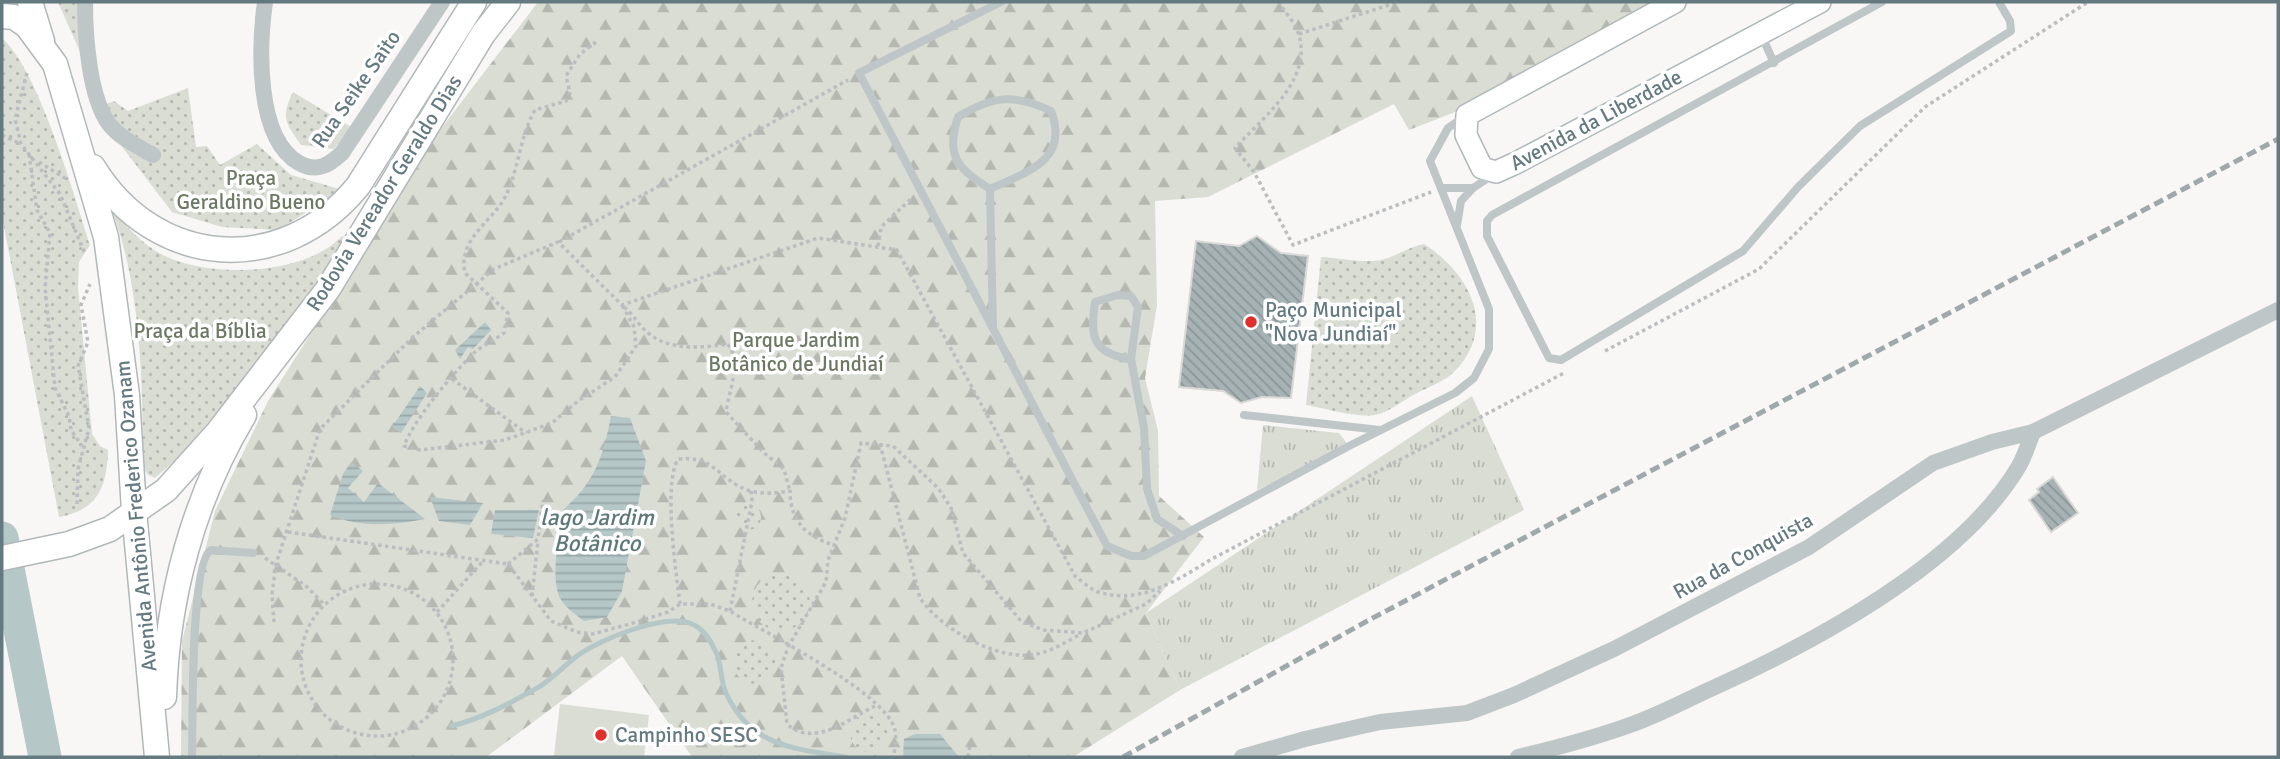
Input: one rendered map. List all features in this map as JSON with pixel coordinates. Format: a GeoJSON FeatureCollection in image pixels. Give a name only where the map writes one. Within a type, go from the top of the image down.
{"type":"FeatureCollection","features":[{"type":"Feature","properties":{"kind":"main road"},"geometry":{"type":"LineString","coordinates":[[30,2],[43,45]]}},
{"type":"Feature","properties":{"kind":"main road","name":"Rodovia Vereador Geraldo Dias"},"geometry":{"type":"LineString","coordinates":[[82,149],[116,199],[135,216],[170,238],[189,245],[237,250],[279,244],[304,232],[340,208],[358,186],[474,2]]}},
{"type":"Feature","properties":{"kind":"main road","name":"Rodovia Vereador Geraldo Dias"},"geometry":{"type":"LineString","coordinates":[[2,558],[69,544],[110,529],[166,490],[269,366],[328,289],[470,54],[509,2]]}},
{"type":"Feature","properties":{"kind":"main road","name":"Avenida Antônio Frederico Ozanam"},"geometry":{"type":"LineString","coordinates":[[2,16],[14,17],[27,26],[55,64],[82,149],[98,269],[130,433],[134,511],[160,757]]}},
{"type":"Feature","properties":{"kind":"main road"},"geometry":{"type":"LineString","coordinates":[[160,757],[164,675],[175,594],[185,553],[211,481],[269,366]]}},
{"type":"Feature","properties":{"kind":"street"},"geometry":{"type":"LineString","coordinates":[[85,2],[85,27],[96,93],[108,122],[123,138],[153,155]]}},
{"type":"Feature","properties":{"kind":"street","name":"Rua Seike Saito"},"geometry":{"type":"LineString","coordinates":[[265,2],[262,27],[263,83],[277,141],[283,151],[305,166],[327,166],[342,153],[442,2]]}},
{"type":"Feature","properties":{"kind":"street"},"geometry":{"type":"LineString","coordinates":[[1467,115],[1675,2]]}},
{"type":"Feature","properties":{"kind":"street","name":"Avenida da Liberdade"},"geometry":{"type":"LineString","coordinates":[[1467,115],[1465,135],[1470,148],[1482,167],[1496,172],[1820,2]]}},
{"type":"Feature","properties":{"kind":"street","name":"Rua da Conquista"},"geometry":{"type":"LineString","coordinates":[[1242,757],[1305,738],[1380,722],[1468,713],[1514,695],[1614,649],[1809,547],[1933,463],[1992,442],[2033,432],[2278,310]]}},
{"type":"Feature","properties":{"kind":"street"},"geometry":{"type":"LineString","coordinates":[[1518,757],[1633,724],[1745,674],[1838,624],[1890,592],[1947,546],[1995,500],[2020,465],[2033,432]]}},
{"type":"Feature","properties":{"kind":"lane"},"geometry":{"type":"LineString","coordinates":[[1001,2],[859,73],[1107,546],[1131,556],[1144,556],[1183,536],[1380,430],[1455,393],[1474,378],[1485,360],[1491,330],[1489,309],[1441,188],[1433,176],[1430,161],[1448,128],[1467,115]]}},
{"type":"Feature","properties":{"kind":"lane"},"geometry":{"type":"LineString","coordinates":[[1882,2],[1507,207],[1487,221],[1488,236],[1549,358],[1561,360],[1743,251],[1798,187],[1860,126],[2011,31],[2011,25],[1999,2]]}},
{"type":"Feature","properties":{"kind":"lane"},"geometry":{"type":"LineString","coordinates":[[1760,32],[1774,63]]}},
{"type":"Feature","properties":{"kind":"lane"},"geometry":{"type":"LineString","coordinates":[[1003,98],[1030,101],[1051,111],[1058,130],[1053,151],[1034,169],[990,189],[964,173],[953,152],[953,132],[958,117],[980,103],[1003,98]]}},
{"type":"Feature","properties":{"kind":"lane"},"geometry":{"type":"LineString","coordinates":[[1459,239],[1457,219],[1461,201],[1473,188],[1496,172]]}},
{"type":"Feature","properties":{"kind":"lane"},"geometry":{"type":"LineString","coordinates":[[1441,188],[1473,188]]}},
{"type":"Feature","properties":{"kind":"lane"},"geometry":{"type":"LineString","coordinates":[[990,189],[993,331]]}},
{"type":"Feature","properties":{"kind":"lane"},"geometry":{"type":"LineString","coordinates":[[1131,359],[1106,352],[1096,343],[1092,334],[1095,302],[1118,295],[1131,296],[1138,307],[1131,359],[1144,428],[1147,489],[1157,519],[1183,536]]}},
{"type":"Feature","properties":{"kind":"lane"},"geometry":{"type":"LineString","coordinates":[[114,378],[120,419],[130,433]]}},
{"type":"Feature","properties":{"kind":"lane"},"geometry":{"type":"LineString","coordinates":[[1244,415],[1380,430]]}},
{"type":"Feature","properties":{"kind":"lane"},"geometry":{"type":"LineString","coordinates":[[192,757],[194,624],[203,558],[211,550],[253,553]]}},
{"type":"Feature","properties":{"kind":"path"},"geometry":{"type":"LineString","coordinates":[[1278,2],[1299,34],[1302,59],[1297,77],[1235,148],[1254,172],[1293,246],[1441,188]]}},
{"type":"Feature","properties":{"kind":"path"},"geometry":{"type":"LineString","coordinates":[[1299,34],[1398,2]]}},
{"type":"Feature","properties":{"kind":"path"},"geometry":{"type":"LineString","coordinates":[[596,42],[580,54],[566,75],[570,93],[566,101],[535,110],[528,122],[507,196],[475,233],[463,264],[465,273],[500,303],[509,319],[505,332],[473,353],[443,386],[409,433],[404,446],[421,450],[506,440],[552,423],[578,401],[615,377],[636,346],[634,327],[622,305]]}},
{"type":"Feature","properties":{"kind":"path"},"geometry":{"type":"LineString","coordinates":[[27,73],[15,119],[21,144],[60,194],[98,269],[81,305],[88,342],[78,366],[89,428],[78,469],[77,504]]}},
{"type":"Feature","properties":{"kind":"path"},"geometry":{"type":"LineString","coordinates":[[274,622],[272,594],[276,564],[320,429],[413,337],[494,269],[558,242],[859,73]]}},
{"type":"Feature","properties":{"kind":"path"},"geometry":{"type":"LineString","coordinates":[[2,135],[21,144]]}},
{"type":"Feature","properties":{"kind":"path"},"geometry":{"type":"LineString","coordinates":[[29,154],[37,210],[50,233],[45,287],[55,388],[69,416],[71,430],[82,446]]}},
{"type":"Feature","properties":{"kind":"path"},"geometry":{"type":"LineString","coordinates":[[36,161],[76,185]]}},
{"type":"Feature","properties":{"kind":"path"},"geometry":{"type":"LineString","coordinates":[[878,247],[881,227],[911,199],[918,187]]}},
{"type":"Feature","properties":{"kind":"path"},"geometry":{"type":"LineString","coordinates":[[622,305],[818,238],[897,250],[1075,576],[1097,592],[1122,594],[1160,591]]}},
{"type":"Feature","properties":{"kind":"path"},"geometry":{"type":"LineString","coordinates":[[558,242],[622,305],[643,330],[661,343],[703,347],[728,344],[734,353],[736,365],[726,412],[764,453],[784,469],[793,514],[808,534],[833,544]]}},
{"type":"Feature","properties":{"kind":"path"},"geometry":{"type":"LineString","coordinates":[[452,379],[526,433]]}},
{"type":"Feature","properties":{"kind":"path"},"geometry":{"type":"LineString","coordinates":[[876,706],[826,731],[803,734],[793,730],[785,718],[781,668],[789,647],[826,582],[833,544],[845,518],[861,443],[893,446],[938,488],[951,508],[964,552],[1021,621],[1043,631],[1083,633]]}},
{"type":"Feature","properties":{"kind":"path"},"geometry":{"type":"LineString","coordinates":[[880,444],[920,598],[931,614],[963,636],[1019,655],[1038,654],[1146,604],[1160,591],[1210,560]]}},
{"type":"Feature","properties":{"kind":"path"},"geometry":{"type":"LineString","coordinates":[[680,604],[671,531],[672,469],[678,459],[706,461],[729,479],[751,491],[773,494],[790,491]]}},
{"type":"Feature","properties":{"kind":"path"},"geometry":{"type":"LineString","coordinates":[[730,611],[752,500],[751,491]]}},
{"type":"Feature","properties":{"kind":"path"},"geometry":{"type":"LineString","coordinates":[[532,598],[543,500]]}},
{"type":"Feature","properties":{"kind":"path"},"geometry":{"type":"LineString","coordinates":[[288,533],[508,564],[551,621],[577,632],[592,634],[668,612],[680,604],[710,604],[730,611],[842,677],[876,706],[895,730],[894,757]]}},
{"type":"Feature","properties":{"kind":"path"},"geometry":{"type":"LineString","coordinates":[[508,564],[538,539]]}},
{"type":"Feature","properties":{"kind":"path"},"geometry":{"type":"LineString","coordinates":[[253,553],[276,564],[324,604]]}},
{"type":"Feature","properties":{"kind":"path"},"geometry":{"type":"LineString","coordinates":[[437,612],[484,560]]}},
{"type":"Feature","properties":{"kind":"path"},"geometry":{"type":"LineString","coordinates":[[370,583],[395,585],[418,595],[437,612],[449,634],[454,659],[450,684],[438,707],[419,724],[396,735],[371,737],[347,731],[325,717],[310,697],[301,673],[301,648],[309,624],[324,604],[346,590],[370,583]]}},
{"type":"Feature","properties":{"kind":"path"},"geometry":{"type":"LineString","coordinates":[[968,757],[970,745]]}},
{"type":"Feature","properties":{"kind":"green space"},"geometry":{"type":"Polygon","coordinates":[[[58,2],[79,2],[84,61],[58,2]]]}},
{"type":"Feature","properties":{"kind":"green space","name":"Parque Jardim Botânico de Jundiaí"},"geometry":{"type":"Polygon","coordinates":[[[538,2],[1651,2],[1473,105],[1409,130],[1394,104],[1208,197],[1155,201],[1157,305],[1145,378],[1158,431],[1159,496],[1204,537],[1146,613],[1180,690],[1073,757],[692,757],[622,656],[486,757],[181,757],[182,641],[215,511],[268,401],[440,130],[538,2]]]}},
{"type":"Feature","properties":{"kind":"green space"},"geometry":{"type":"Polygon","coordinates":[[[2,38],[16,54],[42,105],[90,245],[79,262],[78,287],[92,434],[100,446],[108,450],[107,463],[98,495],[83,509],[59,517],[2,216],[2,38]]]}},
{"type":"Feature","properties":{"kind":"green space","name":"Praça Geraldino Bueno"},"geometry":{"type":"Polygon","coordinates":[[[188,88],[196,147],[207,146],[220,165],[257,144],[291,175],[343,190],[278,230],[222,227],[172,212],[110,131],[101,106],[114,101],[128,111],[188,88]]]}},
{"type":"Feature","properties":{"kind":"green space"},"geometry":{"type":"Polygon","coordinates":[[[293,92],[351,127],[334,149],[301,145],[286,120],[293,92]]]}},
{"type":"Feature","properties":{"kind":"green space","name":"Praça da Bíblia"},"geometry":{"type":"Polygon","coordinates":[[[112,211],[135,234],[161,254],[181,262],[229,270],[281,266],[326,249],[342,236],[349,239],[245,378],[180,456],[155,478],[148,475],[143,467],[141,371],[135,304],[122,240],[112,211]]]}},
{"type":"Feature","properties":{"kind":"green space"},"geometry":{"type":"Polygon","coordinates":[[[1424,244],[1454,270],[1473,302],[1475,337],[1467,355],[1446,378],[1380,414],[1359,415],[1306,405],[1321,257],[1380,260],[1424,244]]]}},
{"type":"Feature","properties":{"kind":"green space"},"geometry":{"type":"Polygon","coordinates":[[[1472,396],[1524,510],[1180,690],[1146,613],[1472,396]]]}},
{"type":"Feature","properties":{"kind":"green space"},"geometry":{"type":"Polygon","coordinates":[[[1263,425],[1339,433],[1349,446],[1257,490],[1263,425]]]}},
{"type":"Feature","properties":{"kind":"green space"},"geometry":{"type":"Polygon","coordinates":[[[748,504],[757,508],[761,517],[757,526],[748,530],[739,526],[735,517],[739,508],[748,504]]]}},
{"type":"Feature","properties":{"kind":"green space"},"geometry":{"type":"Polygon","coordinates":[[[775,573],[787,573],[802,581],[810,596],[810,608],[802,623],[787,631],[775,631],[760,623],[752,608],[752,596],[760,581],[775,573]]]}},
{"type":"Feature","properties":{"kind":"green space"},"geometry":{"type":"Polygon","coordinates":[[[755,640],[770,647],[777,662],[770,677],[755,684],[740,677],[733,662],[740,647],[755,640]]]}},
{"type":"Feature","properties":{"kind":"green space","name":"Campinho SESC"},"geometry":{"type":"Polygon","coordinates":[[[560,704],[649,715],[644,757],[554,756],[560,704]]]}},
{"type":"Feature","properties":{"kind":"green space"},"geometry":{"type":"Polygon","coordinates":[[[869,714],[882,720],[888,733],[882,746],[869,752],[856,746],[850,733],[856,720],[869,714]]]}},
{"type":"Feature","properties":{"kind":"water"},"geometry":{"type":"Polygon","coordinates":[[[485,322],[491,330],[473,349],[468,347],[460,359],[455,350],[485,322]]]}},
{"type":"Feature","properties":{"kind":"water"},"geometry":{"type":"Polygon","coordinates":[[[420,386],[427,393],[401,433],[392,427],[420,386]]]}},
{"type":"Feature","properties":{"kind":"water","name":"lago Jardim Botânico"},"geometry":{"type":"Polygon","coordinates":[[[611,416],[630,418],[646,461],[622,591],[607,617],[584,621],[569,609],[560,597],[555,573],[557,552],[563,510],[583,489],[596,468],[611,416]]]}},
{"type":"Feature","properties":{"kind":"water"},"geometry":{"type":"Polygon","coordinates":[[[351,462],[363,471],[348,488],[364,502],[378,483],[425,519],[365,524],[330,515],[343,474],[351,462]]]}},
{"type":"Feature","properties":{"kind":"water"},"geometry":{"type":"Polygon","coordinates":[[[430,497],[483,503],[470,525],[439,521],[430,497]]]}},
{"type":"Feature","properties":{"kind":"water"},"geometry":{"type":"Polygon","coordinates":[[[495,510],[539,510],[533,538],[491,534],[495,510]]]}},
{"type":"Feature","properties":{"kind":"water"},"geometry":{"type":"Polygon","coordinates":[[[915,734],[940,734],[959,757],[903,757],[904,739],[915,734]]]}},
{"type":"Feature","properties":{"kind":"building"},"geometry":{"type":"Polygon","coordinates":[[[1257,236],[1281,253],[1308,256],[1291,398],[1262,397],[1241,403],[1223,391],[1179,387],[1196,241],[1239,246],[1257,236]]]}},
{"type":"Feature","properties":{"kind":"building"},"geometry":{"type":"Polygon","coordinates":[[[2053,477],[2078,513],[2051,532],[2029,500],[2039,492],[2037,489],[2053,477]]]}},
{"type":"Feature","properties":{"kind":"waterway"},"geometry":{"type":"LineString","coordinates":[[2,538],[45,757]]}},
{"type":"Feature","properties":{"kind":"waterway"},"geometry":{"type":"LineString","coordinates":[[451,726],[485,715],[539,687],[577,656],[600,643],[633,629],[680,621],[696,626],[709,639],[718,657],[726,693],[736,711],[748,724],[776,742],[846,757]]}},
{"type":"Feature","properties":{"kind":"railway"},"geometry":{"type":"LineString","coordinates":[[1123,757],[1369,620],[2278,139]]}},
{"type":"Feature","properties":{"kind":"place","name":"Paço Municipal \"Nova Jundiaí\""},"geometry":{"type":"Point","coordinates":[1251,322]}},
{"type":"Feature","properties":{"kind":"place","name":"Campinho SESC"},"geometry":{"type":"Point","coordinates":[601,735]}}]}
